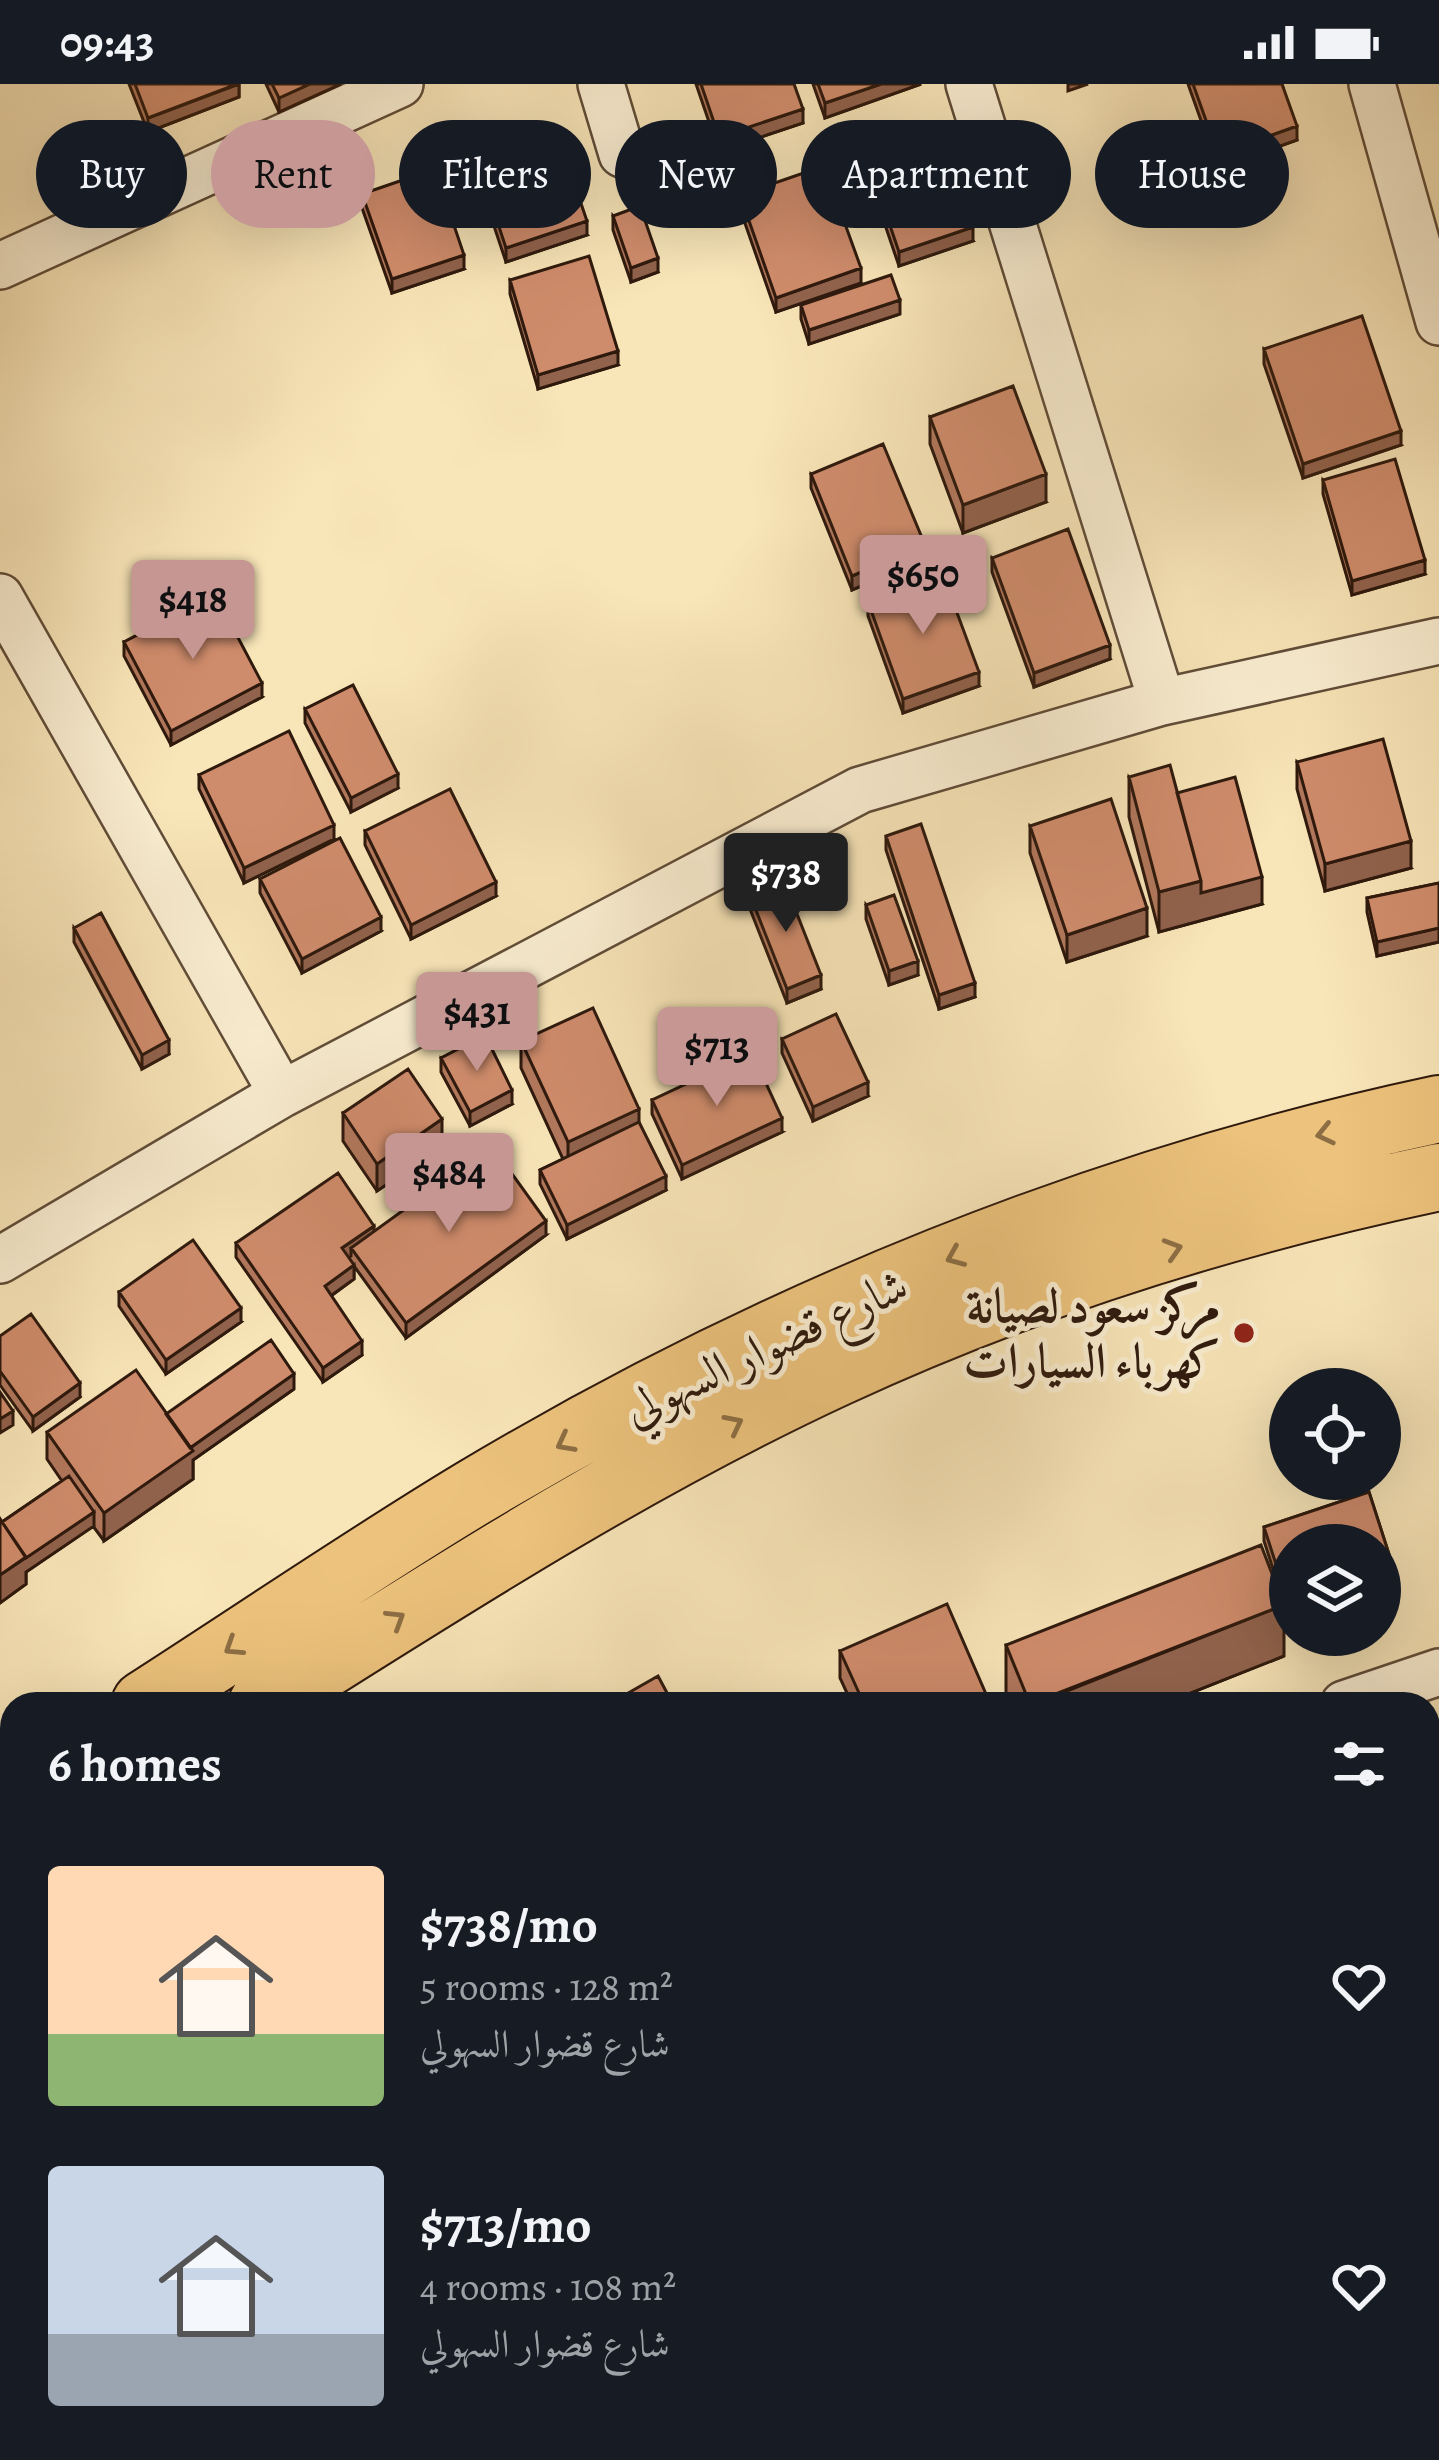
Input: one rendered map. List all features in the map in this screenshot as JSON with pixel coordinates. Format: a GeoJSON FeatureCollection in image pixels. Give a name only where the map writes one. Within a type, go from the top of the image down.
{"type":"FeatureCollection","features":[{"type":"Feature","properties":{"kind":"highway","name":"شارع قضوار السهولي"},"geometry":{"type":"LineString","coordinates":[[164,1692],[475,1492],[816,1317],[1004,1236],[1193,1172],[1315,1136],[1439,1109]]}},
{"type":"Feature","properties":{"kind":"highway"},"geometry":{"type":"LineString","coordinates":[[281,1692],[527,1538],[661,1461],[836,1373],[1044,1288],[1337,1198],[1439,1177]]}},
{"type":"Feature","properties":{"kind":"street"},"geometry":{"type":"LineString","coordinates":[[0,266],[400,84]]}},
{"type":"Feature","properties":{"kind":"street"},"geometry":{"type":"LineString","coordinates":[[601,84],[615,131]]}},
{"type":"Feature","properties":{"kind":"street"},"geometry":{"type":"LineString","coordinates":[[969,84],[1162,702]]}},
{"type":"Feature","properties":{"kind":"street"},"geometry":{"type":"LineString","coordinates":[[1372,84],[1439,322]]}},
{"type":"Feature","properties":{"kind":"street"},"geometry":{"type":"LineString","coordinates":[[0,597],[281,1094]]}},
{"type":"Feature","properties":{"kind":"street"},"geometry":{"type":"LineString","coordinates":[[0,1260],[281,1094],[860,790],[1162,702],[1439,641]]}},
{"type":"Feature","properties":{"kind":"street"},"geometry":{"type":"LineString","coordinates":[[1380,1692],[1439,1672]]}},
{"type":"Feature","properties":{"kind":"building"},"geometry":{"type":"Polygon","coordinates":[[[135,84],[237,84],[148,118],[135,84]]]}},
{"type":"Feature","properties":{"kind":"building"},"geometry":{"type":"Polygon","coordinates":[[[272,84],[310,84],[279,98],[272,84]]]}},
{"type":"Feature","properties":{"kind":"building"},"geometry":{"type":"Polygon","coordinates":[[[701,84],[794,84],[803,109],[770,120],[713,120],[701,84]]]}},
{"type":"Feature","properties":{"kind":"building"},"geometry":{"type":"Polygon","coordinates":[[[818,84],[881,84],[825,103],[818,84]]]}},
{"type":"Feature","properties":{"kind":"building"},"geometry":{"type":"Polygon","coordinates":[[[1193,84],[1282,84],[1297,126],[1289,129],[1289,120],[1206,120],[1193,84]]]}},
{"type":"Feature","properties":{"kind":"building"},"geometry":{"type":"Polygon","coordinates":[[[801,174],[801,228],[846,228],[861,268],[776,298],[752,228],[777,228],[777,182],[801,174]]]}},
{"type":"Feature","properties":{"kind":"building"},"geometry":{"type":"Polygon","coordinates":[[[399,181],[399,228],[455,228],[464,255],[392,279],[374,228],[375,190],[399,181]]]}},
{"type":"Feature","properties":{"kind":"building"},"geometry":{"type":"Polygon","coordinates":[[[499,228],[566,228],[506,248],[499,228]]]}},
{"type":"Feature","properties":{"kind":"building"},"geometry":{"type":"Polygon","coordinates":[[[617,228],[648,228],[658,258],[631,268],[617,228]]]}},
{"type":"Feature","properties":{"kind":"building"},"geometry":{"type":"Polygon","coordinates":[[[891,228],[970,228],[899,252],[891,228]]]}},
{"type":"Feature","properties":{"kind":"building"},"geometry":{"type":"Polygon","coordinates":[[[589,256],[618,351],[538,375],[510,280],[589,256]]]}},
{"type":"Feature","properties":{"kind":"building"},"geometry":{"type":"Polygon","coordinates":[[[891,275],[900,300],[809,330],[801,305],[891,275]]]}},
{"type":"Feature","properties":{"kind":"building"},"geometry":{"type":"Polygon","coordinates":[[[1362,316],[1401,431],[1303,464],[1264,349],[1362,316]]]}},
{"type":"Feature","properties":{"kind":"building"},"geometry":{"type":"Polygon","coordinates":[[[1013,386],[1046,474],[963,505],[930,417],[1013,386]]]}},
{"type":"Feature","properties":{"kind":"building"},"geometry":{"type":"Polygon","coordinates":[[[883,444],[925,545],[852,576],[811,474],[883,444]]]}},
{"type":"Feature","properties":{"kind":"building"},"geometry":{"type":"Polygon","coordinates":[[[1395,459],[1425,560],[1352,581],[1323,480],[1395,459]]]}},
{"type":"Feature","properties":{"kind":"building"},"geometry":{"type":"Polygon","coordinates":[[[1068,529],[1110,645],[1034,673],[992,558],[1068,529]]]}},
{"type":"Feature","properties":{"kind":"building"},"geometry":{"type":"Polygon","coordinates":[[[943,575],[979,672],[903,699],[868,602],[943,575]]]}},
{"type":"Feature","properties":{"kind":"building"},"geometry":{"type":"Polygon","coordinates":[[[215,594],[262,683],[171,731],[124,642],[215,594]]]}},
{"type":"Feature","properties":{"kind":"building"},"geometry":{"type":"Polygon","coordinates":[[[353,685],[398,774],[351,798],[305,709],[353,685]]]}},
{"type":"Feature","properties":{"kind":"building"},"geometry":{"type":"Polygon","coordinates":[[[289,731],[334,825],[244,868],[199,775],[289,731]]]}},
{"type":"Feature","properties":{"kind":"building"},"geometry":{"type":"Polygon","coordinates":[[[1383,739],[1411,841],[1325,864],[1297,762],[1383,739]]]}},
{"type":"Feature","properties":{"kind":"building"},"geometry":{"type":"Polygon","coordinates":[[[1170,765],[1201,881],[1159,892],[1129,777],[1170,765]]]}},
{"type":"Feature","properties":{"kind":"building"},"geometry":{"type":"Polygon","coordinates":[[[1235,777],[1262,877],[1201,893],[1177,793],[1235,777]]]}},
{"type":"Feature","properties":{"kind":"building"},"geometry":{"type":"Polygon","coordinates":[[[450,789],[496,882],[411,925],[365,831],[450,789]]]}},
{"type":"Feature","properties":{"kind":"building"},"geometry":{"type":"Polygon","coordinates":[[[1111,799],[1147,908],[1067,935],[1030,826],[1111,799]]]}},
{"type":"Feature","properties":{"kind":"building"},"geometry":{"type":"Polygon","coordinates":[[[921,824],[975,983],[939,995],[886,836],[921,824]]]}},
{"type":"Feature","properties":{"kind":"building"},"geometry":{"type":"Polygon","coordinates":[[[340,838],[381,917],[302,959],[260,879],[340,838]]]}},
{"type":"Feature","properties":{"kind":"building"},"geometry":{"type":"Polygon","coordinates":[[[784,881],[821,975],[787,989],[750,895],[784,881]]]}},
{"type":"Feature","properties":{"kind":"building"},"geometry":{"type":"Polygon","coordinates":[[[1439,883],[1439,928],[1377,942],[1367,898],[1439,883]]]}},
{"type":"Feature","properties":{"kind":"building"},"geometry":{"type":"Polygon","coordinates":[[[894,895],[918,961],[889,971],[866,905],[894,895]]]}},
{"type":"Feature","properties":{"kind":"building"},"geometry":{"type":"Polygon","coordinates":[[[101,913],[169,1040],[142,1055],[74,928],[101,913]]]}},
{"type":"Feature","properties":{"kind":"building"},"geometry":{"type":"Polygon","coordinates":[[[593,1008],[639,1109],[568,1142],[521,1041],[593,1008]]]}},
{"type":"Feature","properties":{"kind":"building"},"geometry":{"type":"Polygon","coordinates":[[[836,1014],[868,1082],[813,1107],[782,1039],[836,1014]]]}},
{"type":"Feature","properties":{"kind":"building"},"geometry":{"type":"Polygon","coordinates":[[[485,1035],[512,1090],[470,1112],[441,1058],[485,1035]]]}},
{"type":"Feature","properties":{"kind":"building"},"geometry":{"type":"Polygon","coordinates":[[[752,1053],[782,1118],[682,1165],[652,1100],[752,1053]]]}},
{"type":"Feature","properties":{"kind":"building"},"geometry":{"type":"Polygon","coordinates":[[[408,1069],[442,1119],[377,1164],[343,1113],[408,1069]]]}},
{"type":"Feature","properties":{"kind":"building"},"geometry":{"type":"Polygon","coordinates":[[[639,1122],[666,1176],[567,1225],[540,1170],[639,1122]]]}},
{"type":"Feature","properties":{"kind":"building"},"geometry":{"type":"Polygon","coordinates":[[[492,1146],[546,1221],[406,1323],[351,1248],[492,1146]]]}},
{"type":"Feature","properties":{"kind":"building"},"geometry":{"type":"Polygon","coordinates":[[[338,1173],[374,1226],[342,1248],[354,1265],[325,1286],[362,1341],[323,1368],[236,1243],[338,1173]]]}},
{"type":"Feature","properties":{"kind":"building"},"geometry":{"type":"Polygon","coordinates":[[[193,1240],[241,1308],[166,1360],[119,1292],[193,1240]]]}},
{"type":"Feature","properties":{"kind":"building"},"geometry":{"type":"Polygon","coordinates":[[[31,1314],[80,1383],[33,1417],[0,1371],[0,1336],[31,1314]]]}},
{"type":"Feature","properties":{"kind":"building"},"geometry":{"type":"Polygon","coordinates":[[[271,1340],[294,1374],[190,1448],[166,1414],[271,1340]]]}},
{"type":"Feature","properties":{"kind":"building"},"geometry":{"type":"Polygon","coordinates":[[[136,1370],[193,1451],[104,1513],[47,1432],[136,1370]]]}},
{"type":"Feature","properties":{"kind":"building"},"geometry":{"type":"Polygon","coordinates":[[[0,1392],[13,1411],[0,1419],[0,1392]]]}},
{"type":"Feature","properties":{"kind":"building"},"geometry":{"type":"Polygon","coordinates":[[[69,1476],[94,1512],[26,1558],[2,1522],[69,1476]]]}},
{"type":"Feature","properties":{"kind":"building"},"geometry":{"type":"Polygon","coordinates":[[[1345,1500],[1372,1500],[1379,1524],[1273,1524],[1345,1500]]]}},
{"type":"Feature","properties":{"kind":"building"},"geometry":{"type":"Polygon","coordinates":[[[0,1519],[26,1557],[0,1575],[0,1519]]]}},
{"type":"Feature","properties":{"kind":"building"},"geometry":{"type":"Polygon","coordinates":[[[1261,1545],[1269,1566],[1269,1611],[1061,1692],[1025,1692],[1006,1645],[1261,1545]]]}},
{"type":"Feature","properties":{"kind":"building"},"geometry":{"type":"Polygon","coordinates":[[[947,1604],[985,1692],[859,1692],[840,1651],[947,1604]]]}},
{"type":"Feature","properties":{"kind":"building"},"geometry":{"type":"Polygon","coordinates":[[[658,1676],[667,1692],[630,1692],[658,1676]]]}},
{"type":"Feature","properties":{"kind":"place","name":"مركز سعود لصيانة كهرباء السيارات"},"geometry":{"type":"Point","coordinates":[1244,1333]}}]}
